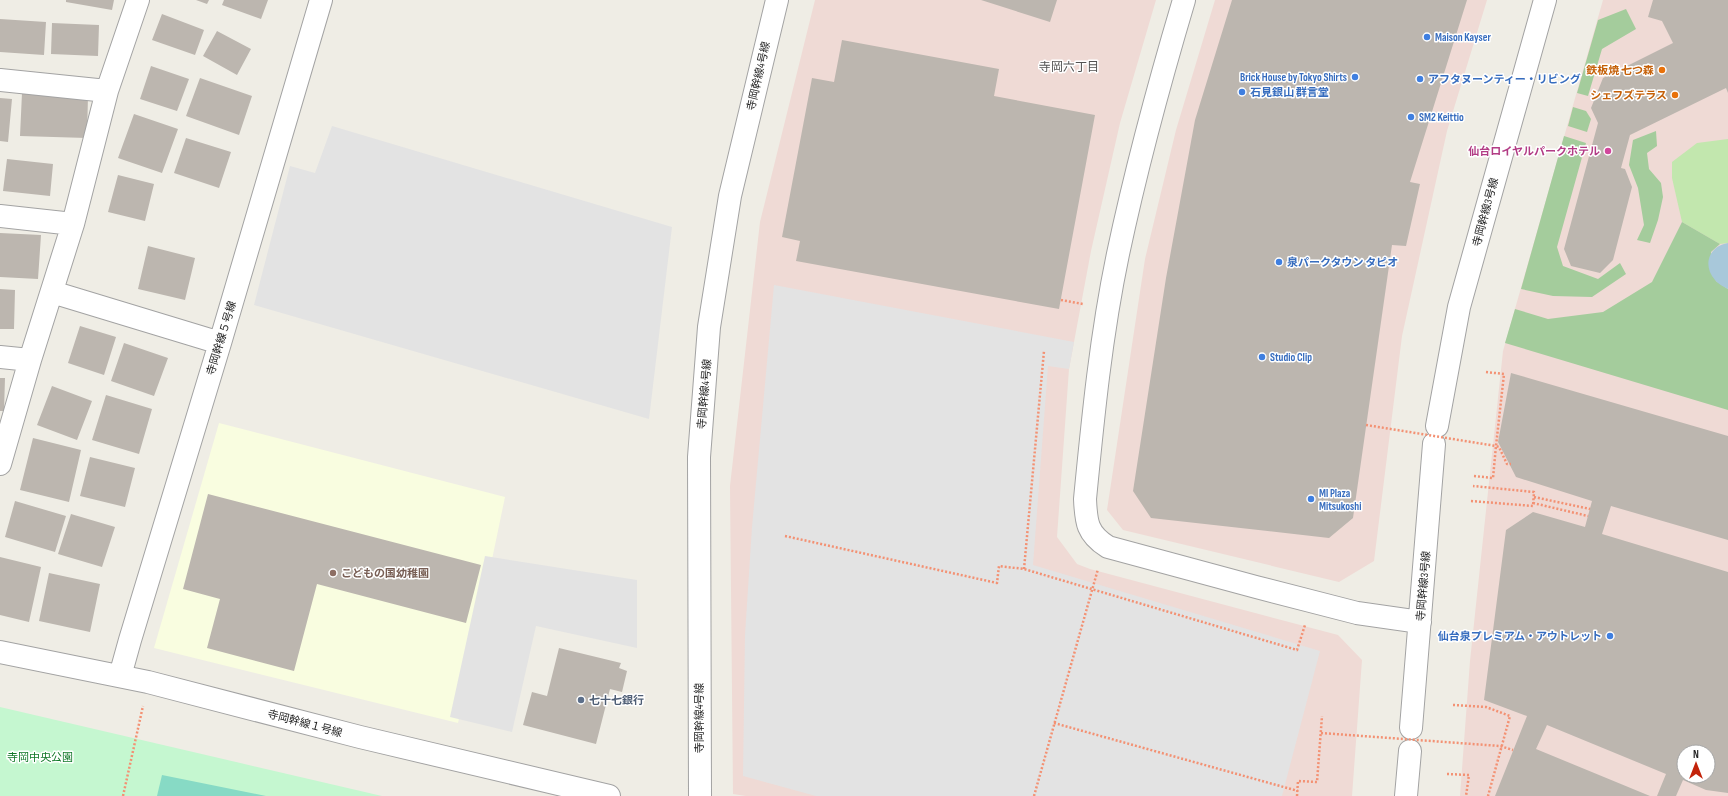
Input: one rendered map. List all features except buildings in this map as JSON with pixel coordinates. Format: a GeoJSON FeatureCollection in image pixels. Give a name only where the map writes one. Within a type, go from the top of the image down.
{"type":"FeatureCollection","features":[{"type":"Feature","properties":{"kind":"street"},"geometry":{"type":"LineString","coordinates":[[0,464],[30,360],[73,224],[107,92],[138,0]]}},
{"type":"Feature","properties":{"kind":"street","name":"寺岡幹線５号線"},"geometry":{"type":"LineString","coordinates":[[120,676],[321,0]]}},
{"type":"Feature","properties":{"kind":"street","name":"寺岡幹線4号線"},"geometry":{"type":"LineString","coordinates":[[700,796],[699,457],[709,327],[730,196],[776,0]]}},
{"type":"Feature","properties":{"kind":"street"},"geometry":{"type":"LineString","coordinates":[[1184,0],[1154,102],[1118,254],[1101,352],[1084,499],[1086,519],[1089,530],[1101,543],[1115,549],[1256,587],[1357,612],[1420,622]]}},
{"type":"Feature","properties":{"kind":"street","name":"寺岡幹線3号線"},"geometry":{"type":"LineString","coordinates":[[1411,728],[1436,435],[1458,307],[1545,0]]}},
{"type":"Feature","properties":{"kind":"street"},"geometry":{"type":"LineString","coordinates":[[0,80],[107,92]]}},
{"type":"Feature","properties":{"kind":"street"},"geometry":{"type":"LineString","coordinates":[[0,216],[73,224]]}},
{"type":"Feature","properties":{"kind":"street"},"geometry":{"type":"LineString","coordinates":[[52,292],[220,343]]}},
{"type":"Feature","properties":{"kind":"street"},"geometry":{"type":"LineString","coordinates":[[0,357],[30,360]]}},
{"type":"Feature","properties":{"kind":"street","name":"寺岡幹線１号線"},"geometry":{"type":"LineString","coordinates":[[0,652],[148,682],[360,737],[609,796]]}},
{"type":"Feature","properties":{"kind":"street"},"geometry":{"type":"LineString","coordinates":[[1406,796],[1410,751]]}},
{"type":"Feature","properties":{"kind":"path"},"geometry":{"type":"LineString","coordinates":[[1061,300],[1086,304]]}},
{"type":"Feature","properties":{"kind":"path"},"geometry":{"type":"LineString","coordinates":[[1024,570],[1044,351]]}},
{"type":"Feature","properties":{"kind":"path"},"geometry":{"type":"LineString","coordinates":[[1474,476],[1493,478],[1504,374],[1486,372]]}},
{"type":"Feature","properties":{"kind":"path"},"geometry":{"type":"LineString","coordinates":[[1366,425],[1496,446],[1499,447],[1507,464],[1511,464]]}},
{"type":"Feature","properties":{"kind":"path"},"geometry":{"type":"LineString","coordinates":[[1471,501],[1533,506],[1534,492],[1473,486]]}},
{"type":"Feature","properties":{"kind":"path"},"geometry":{"type":"LineString","coordinates":[[1534,497],[1590,509]]}},
{"type":"Feature","properties":{"kind":"path"},"geometry":{"type":"LineString","coordinates":[[1533,503],[1588,516]]}},
{"type":"Feature","properties":{"kind":"path"},"geometry":{"type":"LineString","coordinates":[[785,536],[997,583],[999,566],[1024,570],[1297,650],[1304,629]]}},
{"type":"Feature","properties":{"kind":"path"},"geometry":{"type":"LineString","coordinates":[[1034,796],[1097,573]]}},
{"type":"Feature","properties":{"kind":"path"},"geometry":{"type":"LineString","coordinates":[[123,796],[148,682]]}},
{"type":"Feature","properties":{"kind":"path"},"geometry":{"type":"LineString","coordinates":[[1453,705],[1486,707],[1510,716],[1488,796]]}},
{"type":"Feature","properties":{"kind":"path"},"geometry":{"type":"LineString","coordinates":[[1297,796],[1298,781],[1317,782],[1322,716]]}},
{"type":"Feature","properties":{"kind":"path"},"geometry":{"type":"LineString","coordinates":[[1054,724],[1298,791]]}},
{"type":"Feature","properties":{"kind":"path"},"geometry":{"type":"LineString","coordinates":[[1321,733],[1500,746],[1513,750]]}},
{"type":"Feature","properties":{"kind":"path"},"geometry":{"type":"LineString","coordinates":[[1447,774],[1469,775],[1466,796]]}},
{"type":"Feature","properties":{"kind":"shaded area"},"geometry":{"type":"Polygon","coordinates":[[[815,0],[1156,0],[1120,123],[1091,251],[1069,369],[1057,537],[1077,564],[1090,569],[1338,635],[1362,660],[1352,796],[746,796],[733,794],[730,486],[760,222],[815,0]]]}},
{"type":"Feature","properties":{"kind":"shaded area","name":"泉パークタウン タピオ"},"geometry":{"type":"Polygon","coordinates":[[[1215,0],[1487,0],[1447,131],[1402,336],[1374,561],[1339,582],[1123,530],[1107,510],[1145,259],[1176,130],[1215,0]]]}},
{"type":"Feature","properties":{"kind":"shaded area"},"geometry":{"type":"Polygon","coordinates":[[[1603,0],[1728,0],[1728,796],[1460,796],[1470,661],[1503,351],[1603,0]]]}},
{"type":"Feature","properties":{"kind":"shaded area"},"geometry":{"type":"Polygon","coordinates":[[[332,126],[672,227],[649,419],[254,305],[290,166],[315,173],[332,126]]]}},
{"type":"Feature","properties":{"kind":"shaded area"},"geometry":{"type":"Polygon","coordinates":[[[774,285],[1074,342],[1069,369],[1048,366],[1033,565],[1320,651],[1282,796],[816,796],[743,776],[745,635],[752,527],[774,285]]]}},
{"type":"Feature","properties":{"kind":"shaded area","name":"こどもの国幼稚園"},"geometry":{"type":"Polygon","coordinates":[[[219,423],[505,497],[458,723],[154,648],[219,423]]]}},
{"type":"Feature","properties":{"kind":"shaded area"},"geometry":{"type":"Polygon","coordinates":[[[485,556],[637,580],[637,648],[536,626],[512,732],[450,717],[485,556]]]}},
{"type":"Feature","properties":{"kind":"green space"},"geometry":{"type":"Polygon","coordinates":[[[1626,9],[1636,29],[1602,49],[1588,96],[1577,93],[1598,20],[1626,9]]]}},
{"type":"Feature","properties":{"kind":"green space"},"geometry":{"type":"Polygon","coordinates":[[[1573,107],[1586,111],[1591,119],[1587,132],[1568,126],[1573,107]]]}},
{"type":"Feature","properties":{"kind":"green space"},"geometry":{"type":"Polygon","coordinates":[[[1656,131],[1657,146],[1647,153],[1649,169],[1661,183],[1663,197],[1658,220],[1650,243],[1637,240],[1644,225],[1638,188],[1629,165],[1633,140],[1656,131]]]}},
{"type":"Feature","properties":{"kind":"green space"},"geometry":{"type":"Polygon","coordinates":[[[1564,136],[1586,143],[1557,247],[1563,266],[1598,279],[1620,263],[1626,274],[1592,297],[1553,296],[1521,289],[1564,136]]]}},
{"type":"Feature","properties":{"kind":"green space"},"geometry":{"type":"Polygon","coordinates":[[[1728,139],[1728,243],[1720,244],[1682,222],[1672,178],[1672,162],[1697,143],[1728,139]]]}},
{"type":"Feature","properties":{"kind":"green space"},"geometry":{"type":"Polygon","coordinates":[[[1682,222],[1720,244],[1711,252],[1716,281],[1728,289],[1728,410],[1505,343],[1515,309],[1548,319],[1603,312],[1652,282],[1682,222]]]}},
{"type":"Feature","properties":{"kind":"green space","name":"寺岡中央公園"},"geometry":{"type":"Polygon","coordinates":[[[0,707],[382,796],[0,796],[0,707]]]}},
{"type":"Feature","properties":{"kind":"green space"},"geometry":{"type":"Polygon","coordinates":[[[162,775],[266,796],[157,796],[162,775]]]}},
{"type":"Feature","properties":{"kind":"water"},"geometry":{"type":"Polygon","coordinates":[[[1728,243],[1728,289],[1715,280],[1711,274],[1708,262],[1712,252],[1716,248],[1728,243]]]}},
{"type":"Feature","properties":{"kind":"place","name":"Maison Kayser"},"geometry":{"type":"Point","coordinates":[1427,37]}},
{"type":"Feature","properties":{"kind":"place","name":"鉄板焼 七つ森"},"geometry":{"type":"Point","coordinates":[1662,70]}},
{"type":"Feature","properties":{"kind":"place","name":"Brick House by Tokyo Shirts"},"geometry":{"type":"Point","coordinates":[1355,77]}},
{"type":"Feature","properties":{"kind":"place","name":"アフタヌーンティー・リビング"},"geometry":{"type":"Point","coordinates":[1420,79]}},
{"type":"Feature","properties":{"kind":"place","name":"石見銀山 群言堂"},"geometry":{"type":"Point","coordinates":[1242,92]}},
{"type":"Feature","properties":{"kind":"place","name":"シェフズテラス"},"geometry":{"type":"Point","coordinates":[1675,95]}},
{"type":"Feature","properties":{"kind":"place","name":"SM2 Keittio"},"geometry":{"type":"Point","coordinates":[1411,117]}},
{"type":"Feature","properties":{"kind":"place","name":"仙台ロイヤルパークホテル"},"geometry":{"type":"Point","coordinates":[1608,151]}},
{"type":"Feature","properties":{"kind":"place","name":"泉パークタウン タピオ"},"geometry":{"type":"Point","coordinates":[1279,262]}},
{"type":"Feature","properties":{"kind":"place","name":"Studio Clip"},"geometry":{"type":"Point","coordinates":[1262,357]}},
{"type":"Feature","properties":{"kind":"place","name":"Ml Plaza Mitsukoshi"},"geometry":{"type":"Point","coordinates":[1311,499]}},
{"type":"Feature","properties":{"kind":"place","name":"こどもの国幼稚園"},"geometry":{"type":"Point","coordinates":[333,573]}},
{"type":"Feature","properties":{"kind":"place","name":"仙台泉プレミアム・アウトレット"},"geometry":{"type":"Point","coordinates":[1610,636]}},
{"type":"Feature","properties":{"kind":"place","name":"七十七銀行"},"geometry":{"type":"Point","coordinates":[581,700]}},
{"type":"Feature","properties":{"kind":"district","name":"寺岡六丁目"},"geometry":{"type":"Point","coordinates":[1069,67]}}]}
